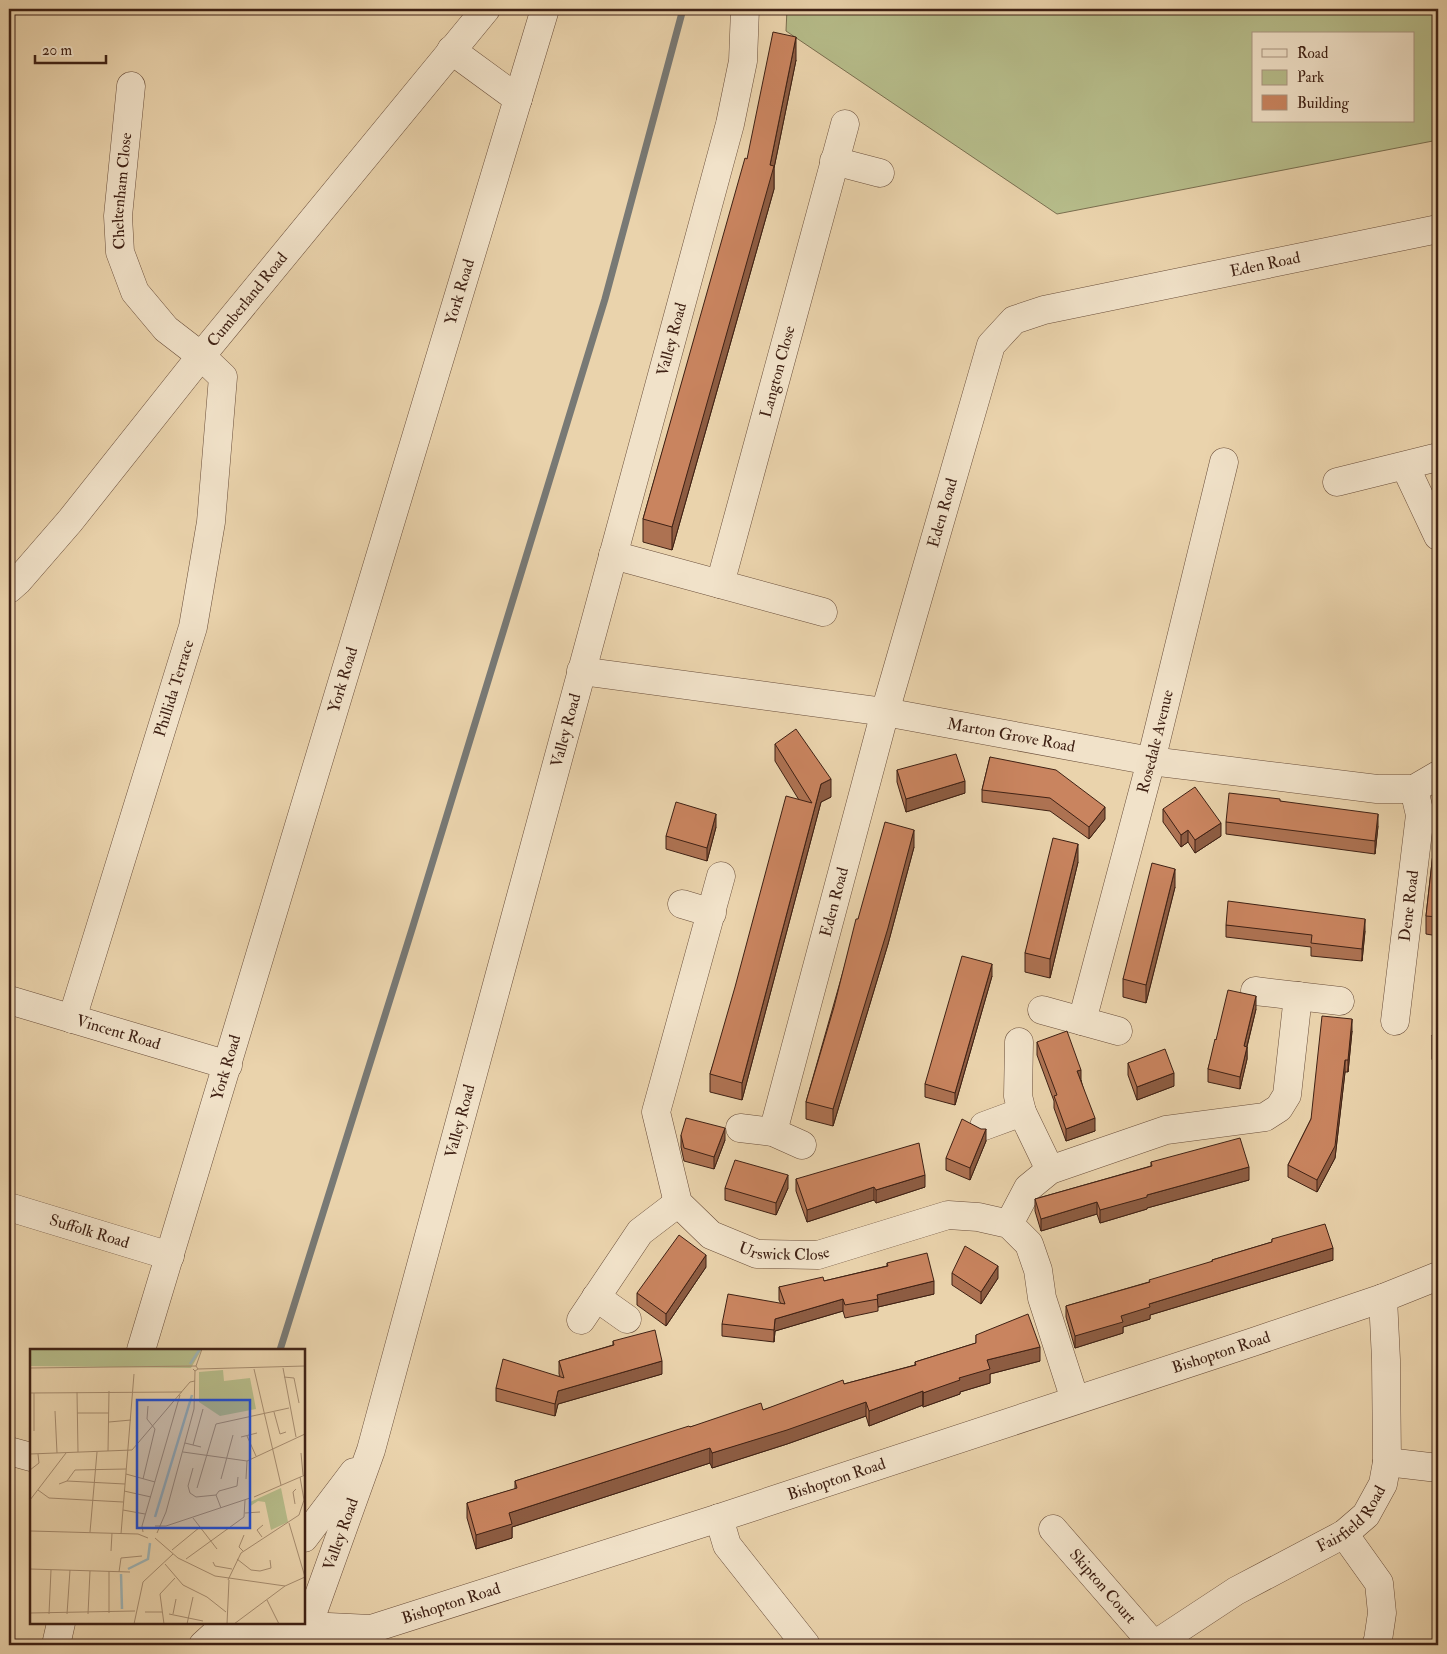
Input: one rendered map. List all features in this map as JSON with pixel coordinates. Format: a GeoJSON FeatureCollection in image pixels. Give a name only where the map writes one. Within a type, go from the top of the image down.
{"type":"FeatureCollection","features":[{"type":"Feature","properties":{"kind":"street","name":"York Road"},"geometry":{"type":"LineString","coordinates":[[141,1349],[545,9]]}},
{"type":"Feature","properties":{"kind":"street","name":"Valley Road"},"geometry":{"type":"LineString","coordinates":[[301,1636],[371,1450],[730,124],[743,61],[745,9]]}},
{"type":"Feature","properties":{"kind":"street","name":"Cumberland Road"},"geometry":{"type":"LineString","coordinates":[[9,589],[70,521],[201,356],[451,50],[476,14]]}},
{"type":"Feature","properties":{"kind":"street"},"geometry":{"type":"LineString","coordinates":[[451,50],[518,99]]}},
{"type":"Feature","properties":{"kind":"street","name":"Cheltenham Close"},"geometry":{"type":"LineString","coordinates":[[131,86],[118,216],[120,252],[135,292],[166,329],[201,356]]}},
{"type":"Feature","properties":{"kind":"street","name":"Langton Close"},"geometry":{"type":"LineString","coordinates":[[720,584],[844,124]]}},
{"type":"Feature","properties":{"kind":"street"},"geometry":{"type":"LineString","coordinates":[[834,160],[880,173]]}},
{"type":"Feature","properties":{"kind":"street","name":"Eden Road"},"geometry":{"type":"LineString","coordinates":[[773,1132],[884,712],[991,345],[1014,320],[1044,310],[1438,229]]}},
{"type":"Feature","properties":{"kind":"street","name":"Phillida Terrace"},"geometry":{"type":"LineString","coordinates":[[72,1019],[193,627],[211,522],[223,377],[201,356]]}},
{"type":"Feature","properties":{"kind":"street"},"geometry":{"type":"LineString","coordinates":[[1337,482],[1438,457]]}},
{"type":"Feature","properties":{"kind":"street","name":"Rosedale Avenue"},"geometry":{"type":"LineString","coordinates":[[1082,1021],[1152,761],[1224,462]]}},
{"type":"Feature","properties":{"kind":"street"},"geometry":{"type":"LineString","coordinates":[[1405,466],[1438,536]]}},
{"type":"Feature","properties":{"kind":"street"},"geometry":{"type":"LineString","coordinates":[[613,555],[824,612]]}},
{"type":"Feature","properties":{"kind":"street","name":"Marton Grove Road"},"geometry":{"type":"LineString","coordinates":[[582,671],[884,712],[1152,761],[1377,789],[1414,789]]}},
{"type":"Feature","properties":{"kind":"street"},"geometry":{"type":"LineString","coordinates":[[1414,789],[1438,775]]}},
{"type":"Feature","properties":{"kind":"street","name":"Dene Road"},"geometry":{"type":"LineString","coordinates":[[1395,1021],[1420,816],[1414,789]]}},
{"type":"Feature","properties":{"kind":"street"},"geometry":{"type":"LineString","coordinates":[[581,1320],[640,1232],[678,1203],[656,1112],[721,876]]}},
{"type":"Feature","properties":{"kind":"street"},"geometry":{"type":"LineString","coordinates":[[682,904],[712,913]]}},
{"type":"Feature","properties":{"kind":"street"},"geometry":{"type":"LineString","coordinates":[[1255,991],[1340,1001]]}},
{"type":"Feature","properties":{"kind":"street"},"geometry":{"type":"LineString","coordinates":[[1075,1400],[1042,1298],[1038,1270],[1029,1244],[1009,1224],[1028,1188],[1050,1170],[1166,1130],[1265,1117],[1279,1108],[1287,1094],[1298,996]]}},
{"type":"Feature","properties":{"kind":"street","name":"Vincent Road"},"geometry":{"type":"LineString","coordinates":[[9,1000],[228,1065]]}},
{"type":"Feature","properties":{"kind":"street"},"geometry":{"type":"LineString","coordinates":[[1042,1010],[1118,1031]]}},
{"type":"Feature","properties":{"kind":"street"},"geometry":{"type":"LineString","coordinates":[[1019,1042],[1018,1096],[1022,1112],[1050,1170]]}},
{"type":"Feature","properties":{"kind":"street"},"geometry":{"type":"LineString","coordinates":[[984,1126],[1022,1112]]}},
{"type":"Feature","properties":{"kind":"street"},"geometry":{"type":"LineString","coordinates":[[740,1128],[773,1132],[802,1145]]}},
{"type":"Feature","properties":{"kind":"street","name":"Urswick Close"},"geometry":{"type":"LineString","coordinates":[[678,1203],[711,1235],[757,1254],[818,1255],[948,1215],[978,1217],[1009,1224]]}},
{"type":"Feature","properties":{"kind":"street","name":"Suffolk Road"},"geometry":{"type":"LineString","coordinates":[[9,1207],[170,1256]]}},
{"type":"Feature","properties":{"kind":"street","name":"Bishopton Road"},"geometry":{"type":"LineString","coordinates":[[226,1624],[301,1636],[371,1629],[719,1518],[1383,1298],[1438,1276]]}},
{"type":"Feature","properties":{"kind":"street"},"geometry":{"type":"LineString","coordinates":[[596,1297],[626,1319]]}},
{"type":"Feature","properties":{"kind":"street","name":"Fairfield Road"},"geometry":{"type":"LineString","coordinates":[[1154,1645],[1236,1591],[1344,1534],[1366,1515],[1383,1484],[1387,1462],[1383,1298]]}},
{"type":"Feature","properties":{"kind":"street","name":"Valley Road"},"geometry":{"type":"LineString","coordinates":[[305,1537],[371,1450]]}},
{"type":"Feature","properties":{"kind":"street"},"geometry":{"type":"LineString","coordinates":[[9,1451],[30,1457]]}},
{"type":"Feature","properties":{"kind":"street"},"geometry":{"type":"LineString","coordinates":[[1387,1462],[1438,1468]]}},
{"type":"Feature","properties":{"kind":"street"},"geometry":{"type":"LineString","coordinates":[[719,1518],[727,1545],[806,1645]]}},
{"type":"Feature","properties":{"kind":"street","name":"Skipton Court"},"geometry":{"type":"LineString","coordinates":[[1053,1529],[1154,1645]]}},
{"type":"Feature","properties":{"kind":"street"},"geometry":{"type":"LineString","coordinates":[[1344,1534],[1379,1582],[1382,1613],[1376,1645]]}},
{"type":"Feature","properties":{"kind":"street"},"geometry":{"type":"LineString","coordinates":[[56,1645],[61,1624]]}},
{"type":"Feature","properties":{"kind":"street"},"geometry":{"type":"LineString","coordinates":[[203,1645],[226,1624]]}},
{"type":"Feature","properties":{"kind":"green space"},"geometry":{"type":"Polygon","coordinates":[[[787,9],[1438,9],[1438,140],[1057,214],[786,31],[787,9]]]}},
{"type":"Feature","properties":{"kind":"building"},"geometry":{"type":"Polygon","coordinates":[[[773,32],[796,37],[770,165],[774,166],[672,527],[643,519],[745,158],[747,159],[773,32]]]}},
{"type":"Feature","properties":{"kind":"building"},"geometry":{"type":"Polygon","coordinates":[[[796,729],[831,779],[821,784],[742,1083],[710,1074],[786,796],[812,803],[775,744],[796,729]]]}},
{"type":"Feature","properties":{"kind":"building"},"geometry":{"type":"Polygon","coordinates":[[[956,754],[965,781],[906,799],[897,770],[956,754]]]}},
{"type":"Feature","properties":{"kind":"building"},"geometry":{"type":"Polygon","coordinates":[[[990,757],[1056,770],[1105,807],[1089,827],[1050,798],[982,790],[990,757]]]}},
{"type":"Feature","properties":{"kind":"building"},"geometry":{"type":"Polygon","coordinates":[[[1195,787],[1221,823],[1195,840],[1188,830],[1181,835],[1163,809],[1195,787]]]}},
{"type":"Feature","properties":{"kind":"building"},"geometry":{"type":"Polygon","coordinates":[[[1229,793],[1378,814],[1375,841],[1226,822],[1229,793]]]}},
{"type":"Feature","properties":{"kind":"building"},"geometry":{"type":"Polygon","coordinates":[[[676,802],[716,814],[707,848],[666,836],[676,802]]]}},
{"type":"Feature","properties":{"kind":"building"},"geometry":{"type":"Polygon","coordinates":[[[1438,808],[1438,917],[1426,916],[1438,808]]]}},
{"type":"Feature","properties":{"kind":"building"},"geometry":{"type":"Polygon","coordinates":[[[885,822],[914,830],[888,928],[833,1109],[806,1102],[834,1007],[856,919],[858,919],[885,822]]]}},
{"type":"Feature","properties":{"kind":"building"},"geometry":{"type":"Polygon","coordinates":[[[1053,838],[1078,844],[1050,959],[1025,953],[1053,838]]]}},
{"type":"Feature","properties":{"kind":"building"},"geometry":{"type":"Polygon","coordinates":[[[1152,863],[1175,869],[1146,985],[1123,979],[1152,863]]]}},
{"type":"Feature","properties":{"kind":"building"},"geometry":{"type":"Polygon","coordinates":[[[1228,901],[1365,919],[1362,949],[1311,943],[1312,935],[1226,925],[1228,901]]]}},
{"type":"Feature","properties":{"kind":"building"},"geometry":{"type":"Polygon","coordinates":[[[962,956],[992,964],[955,1093],[925,1084],[962,956]]]}},
{"type":"Feature","properties":{"kind":"building"},"geometry":{"type":"Polygon","coordinates":[[[1228,990],[1256,996],[1244,1046],[1247,1047],[1240,1077],[1208,1069],[1228,990]]]}},
{"type":"Feature","properties":{"kind":"building"},"geometry":{"type":"Polygon","coordinates":[[[1322,1016],[1352,1019],[1335,1146],[1317,1180],[1288,1165],[1311,1119],[1322,1016]]]}},
{"type":"Feature","properties":{"kind":"building"},"geometry":{"type":"Polygon","coordinates":[[[1067,1031],[1081,1070],[1077,1071],[1095,1118],[1066,1129],[1054,1096],[1057,1095],[1037,1042],[1067,1031]]]}},
{"type":"Feature","properties":{"kind":"building"},"geometry":{"type":"Polygon","coordinates":[[[1438,1032],[1438,1051],[1432,1035],[1438,1032]]]}},
{"type":"Feature","properties":{"kind":"building"},"geometry":{"type":"Polygon","coordinates":[[[1165,1049],[1174,1073],[1137,1087],[1128,1063],[1165,1049]]]}},
{"type":"Feature","properties":{"kind":"building"},"geometry":{"type":"Polygon","coordinates":[[[686,1118],[725,1128],[714,1157],[684,1148],[681,1135],[686,1118]]]}},
{"type":"Feature","properties":{"kind":"building"},"geometry":{"type":"Polygon","coordinates":[[[962,1119],[981,1129],[986,1129],[970,1168],[946,1158],[962,1119]]]}},
{"type":"Feature","properties":{"kind":"building"},"geometry":{"type":"Polygon","coordinates":[[[1240,1138],[1249,1167],[1100,1210],[1097,1202],[1041,1219],[1035,1199],[1152,1166],[1151,1162],[1240,1138]]]}},
{"type":"Feature","properties":{"kind":"building"},"geometry":{"type":"Polygon","coordinates":[[[919,1143],[925,1175],[876,1190],[874,1187],[807,1210],[796,1179],[919,1143]]]}},
{"type":"Feature","properties":{"kind":"building"},"geometry":{"type":"Polygon","coordinates":[[[735,1160],[788,1175],[776,1203],[725,1188],[735,1160]]]}},
{"type":"Feature","properties":{"kind":"building"},"geometry":{"type":"Polygon","coordinates":[[[1325,1224],[1333,1248],[1149,1304],[1150,1307],[1121,1316],[1123,1322],[1075,1336],[1066,1306],[1150,1282],[1149,1280],[1272,1242],[1272,1239],[1325,1224]]]}},
{"type":"Feature","properties":{"kind":"building"},"geometry":{"type":"Polygon","coordinates":[[[679,1235],[706,1255],[666,1314],[637,1293],[679,1235]]]}},
{"type":"Feature","properties":{"kind":"building"},"geometry":{"type":"Polygon","coordinates":[[[965,1246],[998,1266],[981,1292],[952,1273],[965,1246]]]}},
{"type":"Feature","properties":{"kind":"building"},"geometry":{"type":"Polygon","coordinates":[[[927,1253],[934,1281],[877,1295],[878,1299],[845,1305],[843,1299],[775,1319],[774,1330],[722,1324],[728,1294],[785,1304],[779,1287],[823,1277],[824,1281],[888,1266],[887,1263],[927,1253]]]}},
{"type":"Feature","properties":{"kind":"building"},"geometry":{"type":"Polygon","coordinates":[[[1028,1314],[1040,1347],[987,1360],[990,1369],[959,1378],[960,1380],[923,1393],[923,1391],[869,1411],[866,1402],[787,1430],[712,1453],[710,1448],[509,1513],[512,1524],[476,1535],[467,1503],[517,1488],[515,1481],[761,1403],[763,1410],[843,1380],[844,1384],[916,1365],[915,1362],[976,1343],[976,1335],[1028,1314]]]}},
{"type":"Feature","properties":{"kind":"building"},"geometry":{"type":"Polygon","coordinates":[[[655,1330],[662,1361],[558,1391],[555,1404],[496,1388],[503,1359],[564,1378],[559,1361],[614,1345],[613,1341],[655,1330]]]}},
{"type":"Feature","properties":{"kind":"waterway"},"geometry":{"type":"LineString","coordinates":[[280,1349],[413,926],[605,299],[683,9]]}}]}
